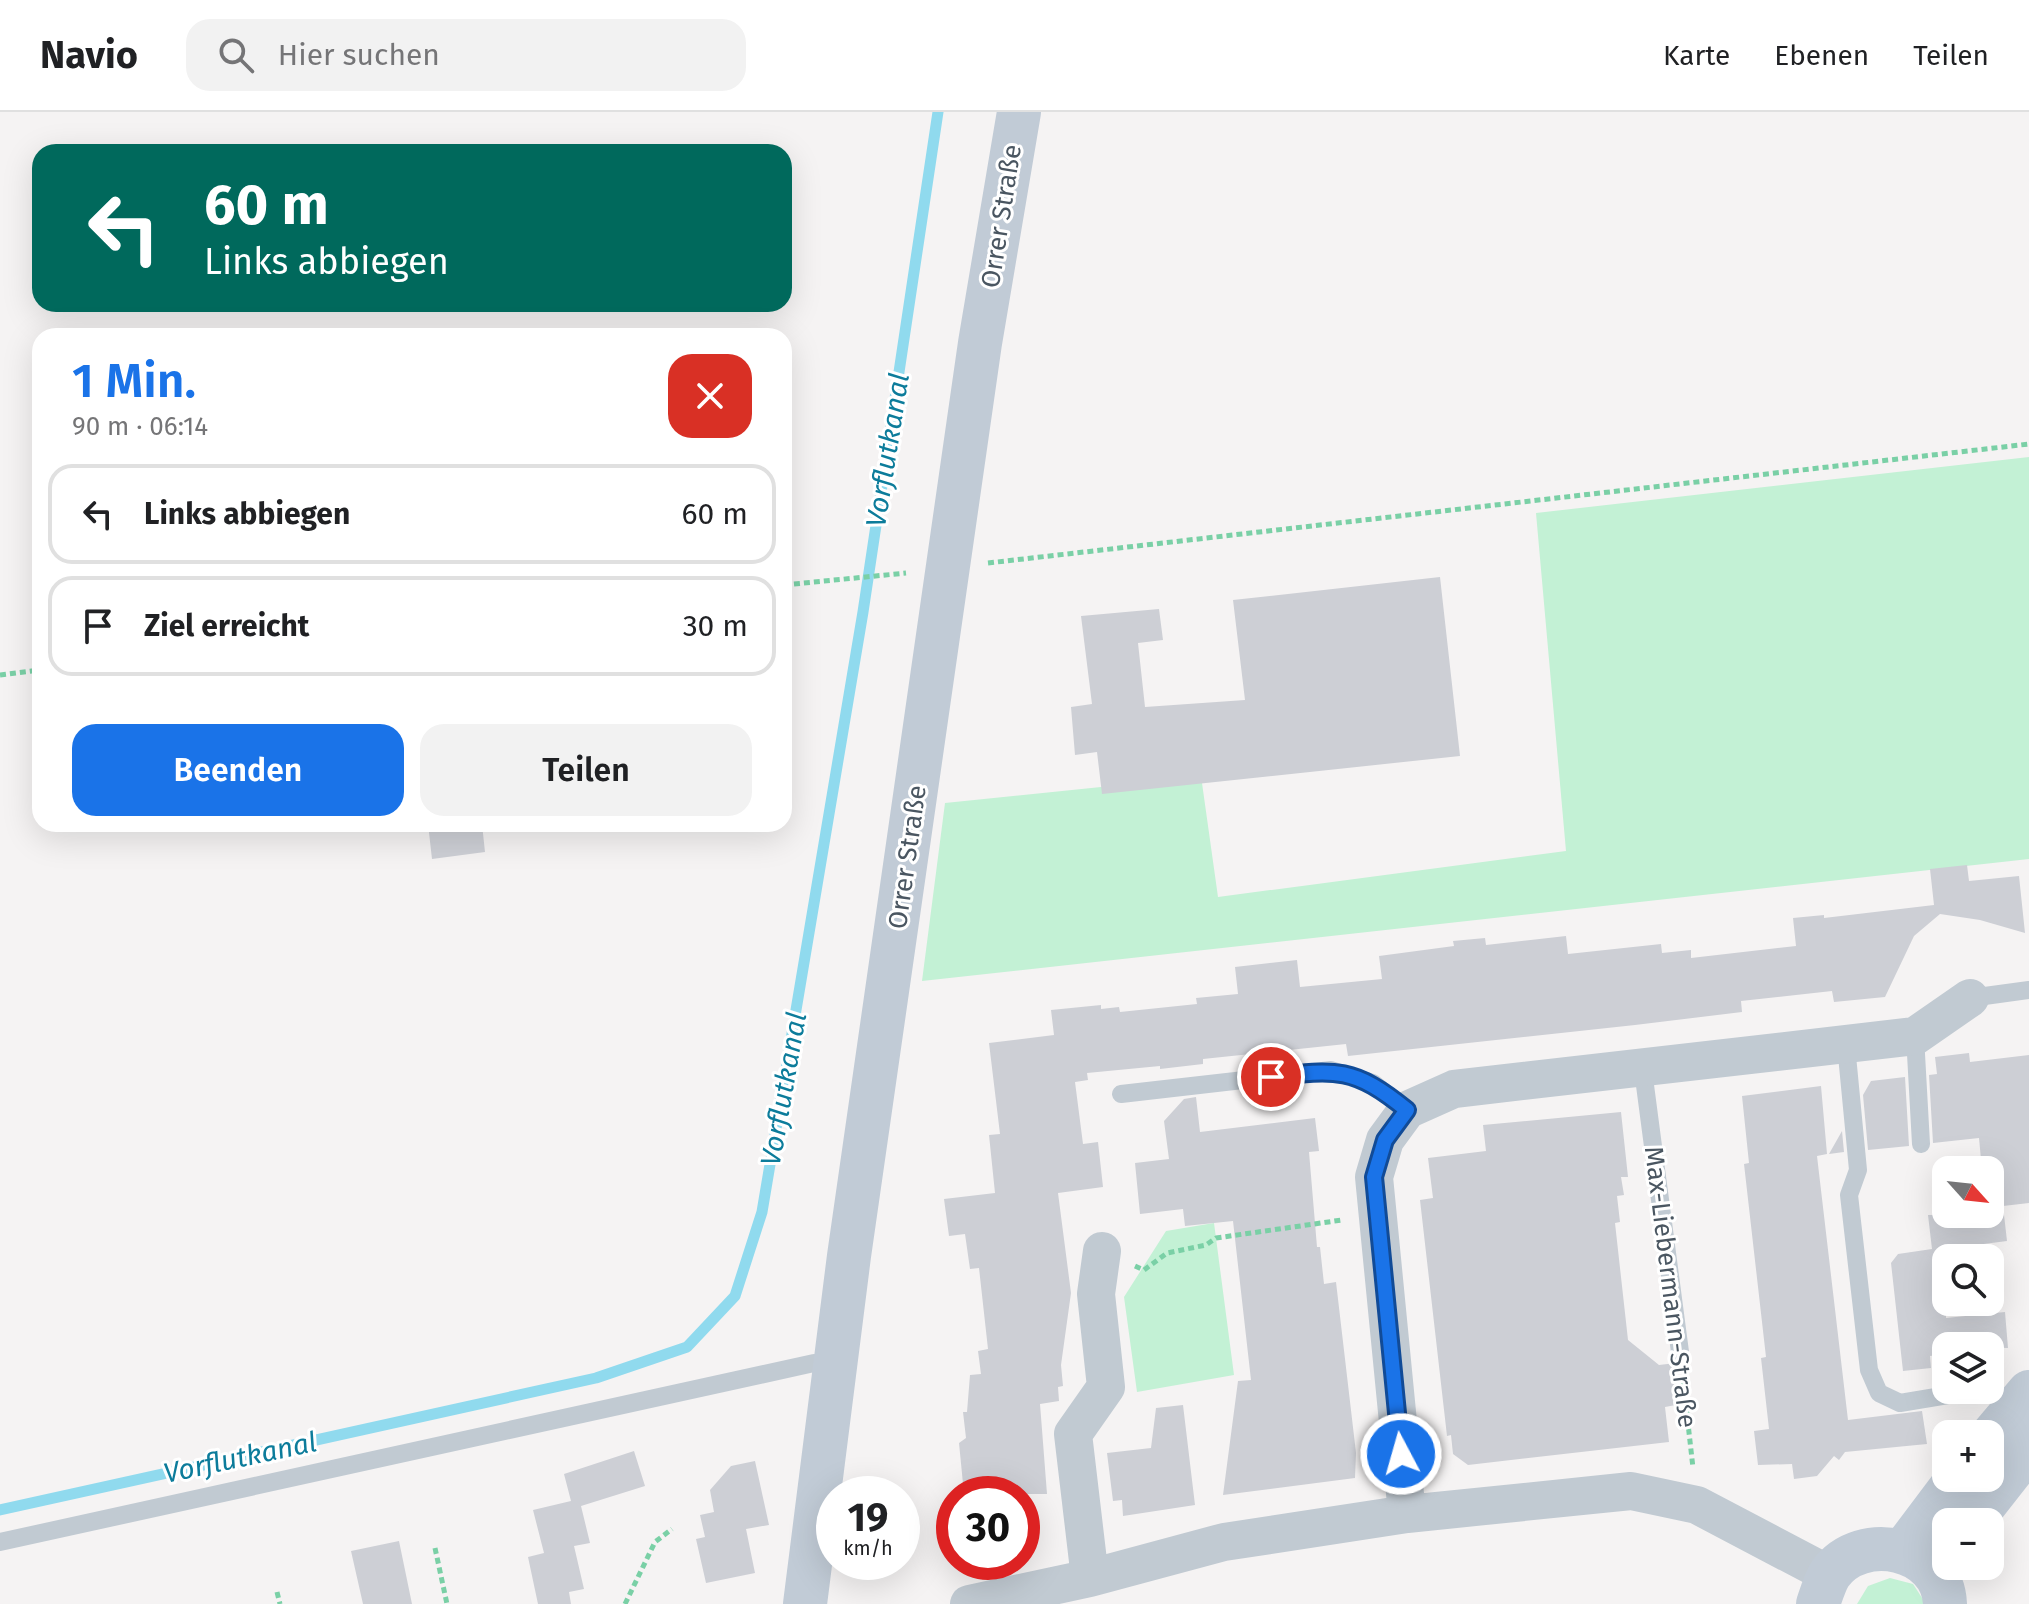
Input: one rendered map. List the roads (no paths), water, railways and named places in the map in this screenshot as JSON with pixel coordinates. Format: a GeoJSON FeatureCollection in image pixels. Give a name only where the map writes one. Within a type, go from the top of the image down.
{"type":"FeatureCollection","features":[{"type":"Feature","properties":{"kind":"main road","name":"Orrer Straße"},"geometry":{"type":"LineString","coordinates":[[805,1604],[849,1256],[948,568],[1019,112]]}},
{"type":"Feature","properties":{"kind":"main road"},"geometry":{"type":"LineString","coordinates":[[2004,1421],[2029,1392]]}},
{"type":"Feature","properties":{"kind":"main road"},"geometry":{"type":"LineString","coordinates":[[1982,1508],[2029,1448]]}},
{"type":"Feature","properties":{"kind":"main road"},"geometry":{"type":"LineString","coordinates":[[1824,1589],[1847,1558],[1874,1548],[1932,1571]]}},
{"type":"Feature","properties":{"kind":"street"},"geometry":{"type":"LineString","coordinates":[[1407,1514],[1375,1215],[1374,1177],[1385,1140],[1407,1110],[1454,1089],[1643,1070],[1915,1036],[1970,998]]}},
{"type":"Feature","properties":{"kind":"street"},"geometry":{"type":"LineString","coordinates":[[1069,1589],[1073,1434],[1106,1387],[1096,1294],[1102,1251]]}},
{"type":"Feature","properties":{"kind":"street"},"geometry":{"type":"LineString","coordinates":[[969,1604],[1069,1589],[1224,1542],[1407,1514],[1631,1491],[1697,1505],[1824,1589]]}},
{"type":"Feature","properties":{"kind":"lane"},"geometry":{"type":"LineString","coordinates":[[1970,998],[2029,990]]}},
{"type":"Feature","properties":{"kind":"lane"},"geometry":{"type":"LineString","coordinates":[[1915,1036],[1921,1144]]}},
{"type":"Feature","properties":{"kind":"lane"},"geometry":{"type":"LineString","coordinates":[[1846,1045],[1858,1170],[1849,1195],[1869,1370],[1879,1393],[1900,1403],[1932,1398]]}},
{"type":"Feature","properties":{"kind":"lane"},"geometry":{"type":"LineString","coordinates":[[1121,1094],[1331,1070],[1373,1083],[1407,1110]]}},
{"type":"Feature","properties":{"kind":"lane","name":"Max-Liebermann-Straße"},"geometry":{"type":"LineString","coordinates":[[1643,1070],[1680,1352]]}},
{"type":"Feature","properties":{"kind":"lane"},"geometry":{"type":"LineString","coordinates":[[0,1542],[814,1363]]}},
{"type":"Feature","properties":{"kind":"waterway","name":"Vorflutkanal"},"geometry":{"type":"LineString","coordinates":[[0,1510],[596,1378],[687,1347],[735,1296],[762,1212],[863,612],[938,112]]}}]}
